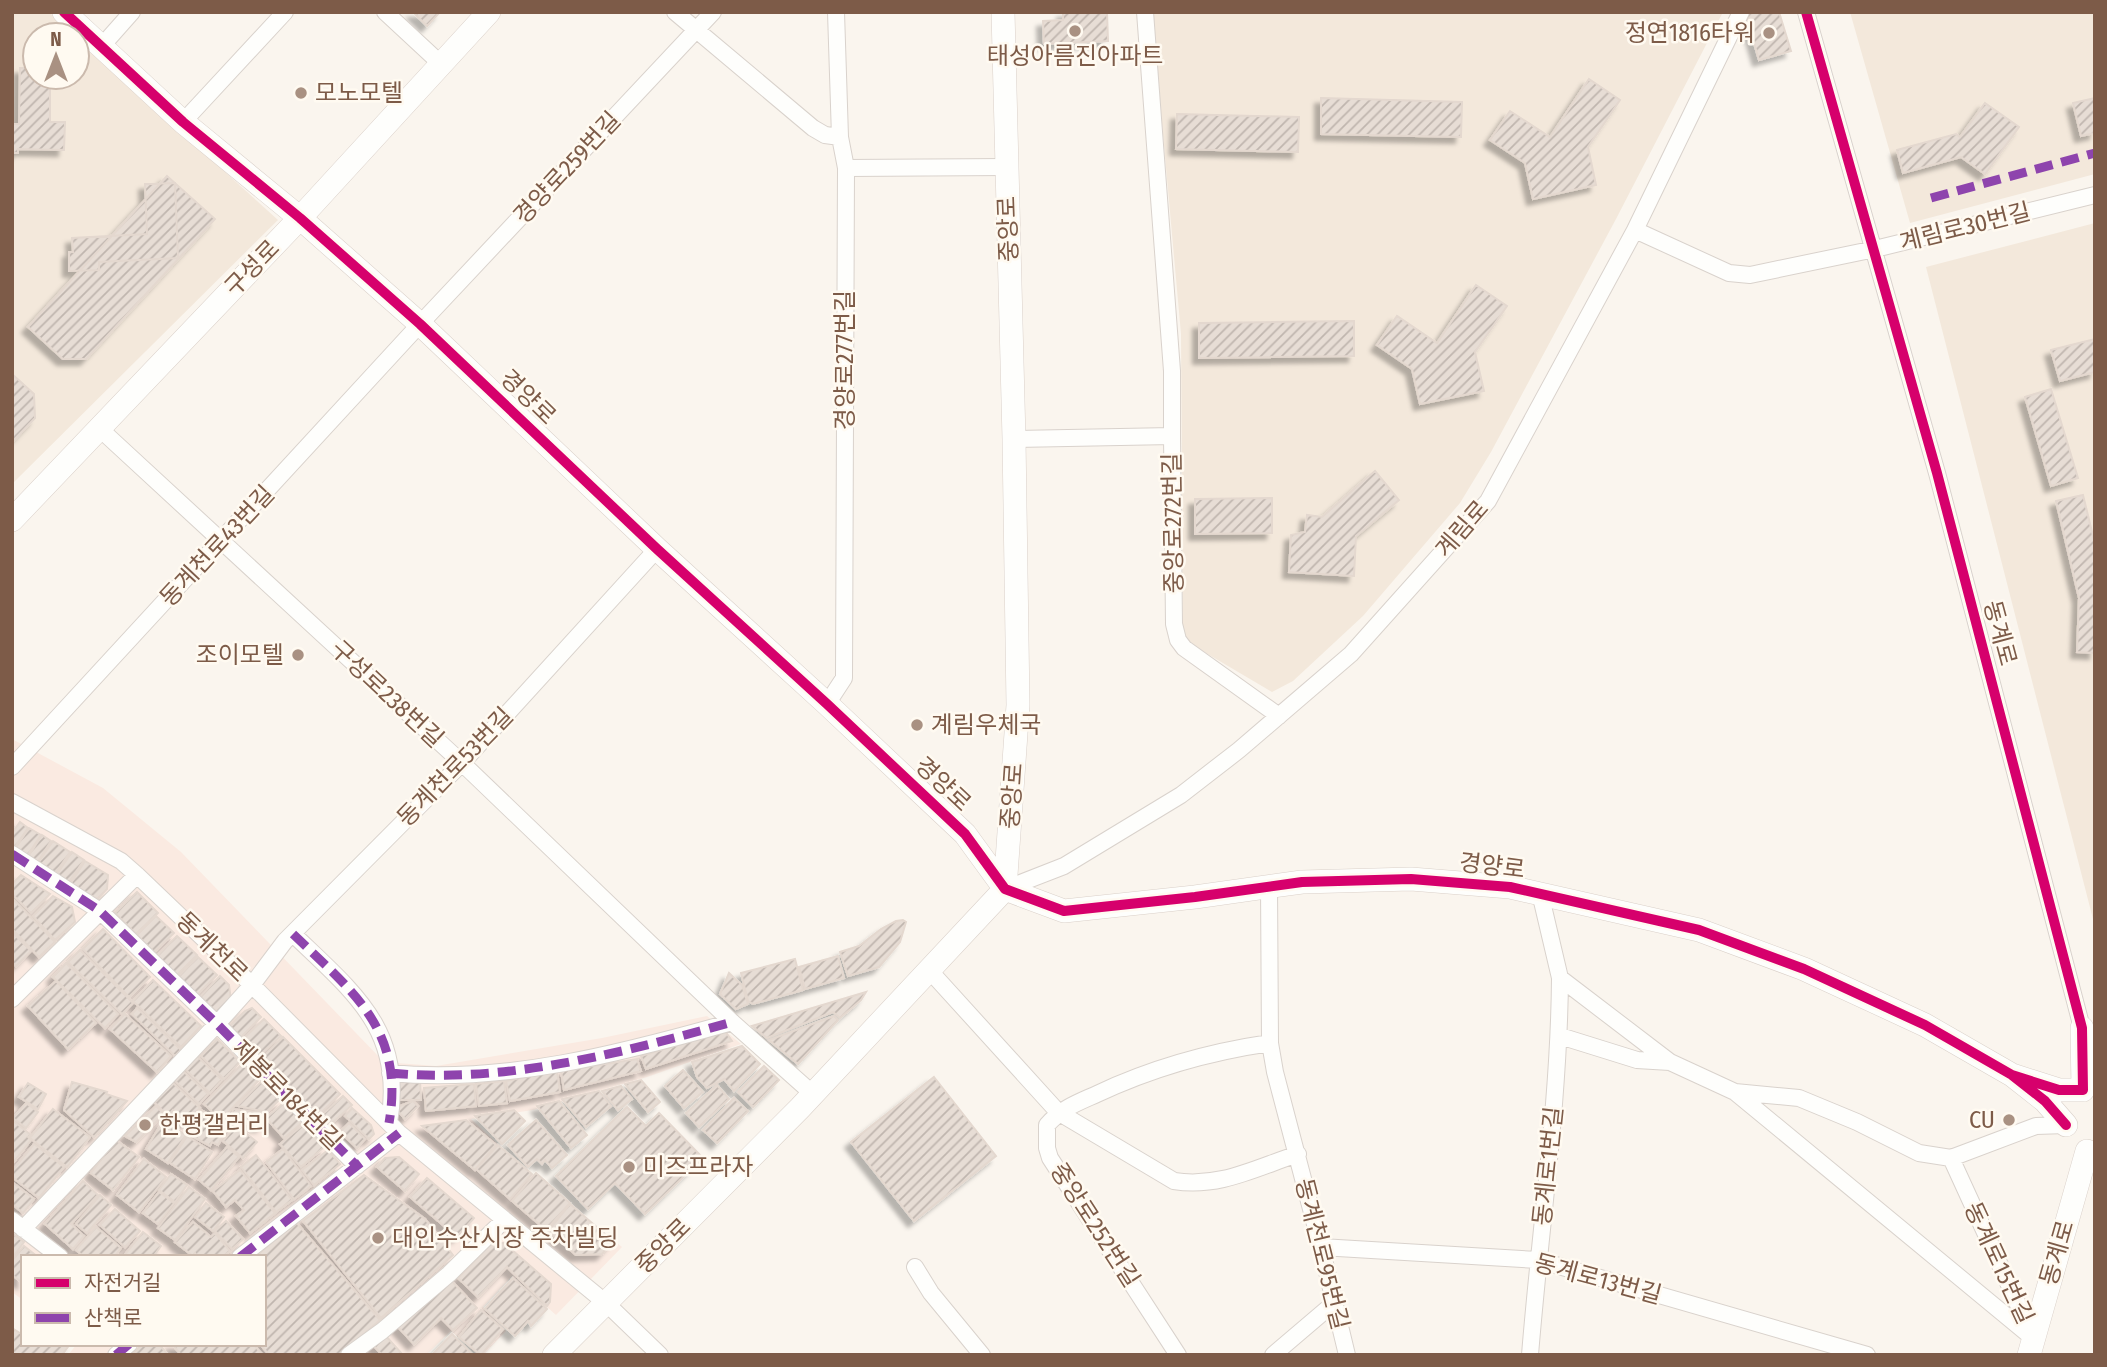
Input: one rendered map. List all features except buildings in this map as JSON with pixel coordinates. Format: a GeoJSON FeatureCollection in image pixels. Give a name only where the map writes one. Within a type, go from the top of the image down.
{"type":"FeatureCollection","features":[{"type":"Feature","properties":{"kind":"street","name":"경양로"},"geometry":{"type":"LineString","coordinates":[[64,12],[183,122],[300,218],[420,324],[657,549],[965,834],[1005,889],[1064,911],[1195,897],[1269,885],[1348,879],[1468,882],[1540,893],[1699,930],[1804,969],[1925,1025],[2012,1075]]}},
{"type":"Feature","properties":{"kind":"street"},"geometry":{"type":"LineString","coordinates":[[101,47],[132,12]]}},
{"type":"Feature","properties":{"kind":"street"},"geometry":{"type":"LineString","coordinates":[[183,122],[285,12]]}},
{"type":"Feature","properties":{"kind":"street"},"geometry":{"type":"LineString","coordinates":[[385,12],[441,64]]}},
{"type":"Feature","properties":{"kind":"street","name":"구성로"},"geometry":{"type":"LineString","coordinates":[[12,520],[300,218],[489,12]]}},
{"type":"Feature","properties":{"kind":"street"},"geometry":{"type":"LineString","coordinates":[[674,12],[813,128],[825,135],[839,137]]}},
{"type":"Feature","properties":{"kind":"street","name":"경양로259번길"},"geometry":{"type":"LineString","coordinates":[[420,324],[713,12]]}},
{"type":"Feature","properties":{"kind":"street","name":"경양로277번길"},"geometry":{"type":"LineString","coordinates":[[827,704],[844,678],[846,168],[839,137],[836,12]]}},
{"type":"Feature","properties":{"kind":"street","name":"중앙로"},"geometry":{"type":"LineString","coordinates":[[554,1355],[813,1094],[1005,889],[1018,705],[1003,12]]}},
{"type":"Feature","properties":{"kind":"street"},"geometry":{"type":"LineString","coordinates":[[1145,12],[1172,371],[1172,436]]}},
{"type":"Feature","properties":{"kind":"street","name":"계림로"},"geometry":{"type":"LineString","coordinates":[[1005,889],[1064,866],[1170,802],[1239,750],[1351,654],[1488,500],[1636,230],[1741,12]]}},
{"type":"Feature","properties":{"kind":"street","name":"동계로"},"geometry":{"type":"LineString","coordinates":[[1806,12],[1937,473],[2082,1028],[2095,1048]]}},
{"type":"Feature","properties":{"kind":"street"},"geometry":{"type":"LineString","coordinates":[[846,168],[1007,167]]}},
{"type":"Feature","properties":{"kind":"street","name":"계림로30번길"},"geometry":{"type":"LineString","coordinates":[[1636,230],[1729,273],[1742,275],[1875,249],[2095,195]]}},
{"type":"Feature","properties":{"kind":"street","name":"동계천로43번길"},"geometry":{"type":"LineString","coordinates":[[12,767],[420,324]]}},
{"type":"Feature","properties":{"kind":"street","name":"구성로238번길"},"geometry":{"type":"LineString","coordinates":[[99,428],[461,762],[732,1022],[813,1094]]}},
{"type":"Feature","properties":{"kind":"street","name":"중앙로272번길"},"geometry":{"type":"LineString","coordinates":[[1014,439],[1172,436],[1174,624],[1178,640],[1184,648],[1279,716]]}},
{"type":"Feature","properties":{"kind":"street","name":"동계천로53번길"},"geometry":{"type":"LineString","coordinates":[[18,1224],[217,1024],[293,934],[461,762],[657,549]]}},
{"type":"Feature","properties":{"kind":"street","name":"동계천로"},"geometry":{"type":"LineString","coordinates":[[12,802],[121,861],[252,985],[394,1128],[606,1303],[660,1355]]}},
{"type":"Feature","properties":{"kind":"street","name":"제봉로184번길"},"geometry":{"type":"LineString","coordinates":[[12,854],[100,911],[217,1024],[357,1166]]}},
{"type":"Feature","properties":{"kind":"street"},"geometry":{"type":"LineString","coordinates":[[12,999],[137,875]]}},
{"type":"Feature","properties":{"kind":"street","name":"동계천로95번길"},"geometry":{"type":"LineString","coordinates":[[1269,885],[1270,1043],[1347,1355]]}},
{"type":"Feature","properties":{"kind":"street","name":"동계로1번길"},"geometry":{"type":"LineString","coordinates":[[1530,1355],[1554,1123],[1560,1036],[1560,978],[1540,893]]}},
{"type":"Feature","properties":{"kind":"street"},"geometry":{"type":"LineString","coordinates":[[293,934],[366,1008],[379,1029],[389,1058],[394,1128]]}},
{"type":"Feature","properties":{"kind":"street"},"geometry":{"type":"LineString","coordinates":[[930,971],[1058,1112],[1136,1076],[1182,1060],[1270,1043]]}},
{"type":"Feature","properties":{"kind":"street"},"geometry":{"type":"LineString","coordinates":[[1560,978],[1670,1062]]}},
{"type":"Feature","properties":{"kind":"street"},"geometry":{"type":"LineString","coordinates":[[390,1073],[425,1076],[498,1072],[641,1048],[732,1022]]}},
{"type":"Feature","properties":{"kind":"street"},"geometry":{"type":"LineString","coordinates":[[2082,1028],[2089,1088]]}},
{"type":"Feature","properties":{"kind":"street","name":"동계로15번길"},"geometry":{"type":"LineString","coordinates":[[1560,1036],[1637,1060],[1670,1062],[1735,1091],[2031,1346]]}},
{"type":"Feature","properties":{"kind":"street"},"geometry":{"type":"LineString","coordinates":[[2012,1075],[2059,1090],[2089,1088]]}},
{"type":"Feature","properties":{"kind":"street"},"geometry":{"type":"LineString","coordinates":[[2012,1075],[2045,1101],[2066,1125],[2075,1144],[2091,1152]]}},
{"type":"Feature","properties":{"kind":"street"},"geometry":{"type":"LineString","coordinates":[[2066,1125],[2069,1105],[2089,1088]]}},
{"type":"Feature","properties":{"kind":"street","name":"동계로15번길"},"geometry":{"type":"LineString","coordinates":[[1735,1091],[1799,1098],[1857,1122],[1919,1153],[1951,1158],[2031,1346]]}},
{"type":"Feature","properties":{"kind":"street","name":"동계천로95번길"},"geometry":{"type":"LineString","coordinates":[[1058,1112],[1174,1181],[1194,1184],[1234,1178],[1298,1154]]}},
{"type":"Feature","properties":{"kind":"street","name":"중앙로252번길"},"geometry":{"type":"LineString","coordinates":[[1058,1112],[1047,1125],[1050,1158],[1178,1355]]}},
{"type":"Feature","properties":{"kind":"street"},"geometry":{"type":"LineString","coordinates":[[1951,1158],[2036,1126],[2066,1125]]}},
{"type":"Feature","properties":{"kind":"street","name":"제봉로184번길"},"geometry":{"type":"LineString","coordinates":[[243,1255],[357,1166],[394,1128]]}},
{"type":"Feature","properties":{"kind":"street","name":"동계로"},"geometry":{"type":"LineString","coordinates":[[2031,1346],[2091,1152]]}},
{"type":"Feature","properties":{"kind":"street"},"geometry":{"type":"LineString","coordinates":[[349,1355],[382,1331],[449,1274],[504,1220]]}},
{"type":"Feature","properties":{"kind":"street"},"geometry":{"type":"LineString","coordinates":[[18,1224],[57,1255]]}},
{"type":"Feature","properties":{"kind":"street","name":"동계로13번길"},"geometry":{"type":"LineString","coordinates":[[1321,1247],[1538,1260],[1867,1355]]}},
{"type":"Feature","properties":{"kind":"street"},"geometry":{"type":"LineString","coordinates":[[915,1267],[931,1293],[982,1355]]}},
{"type":"Feature","properties":{"kind":"street"},"geometry":{"type":"LineString","coordinates":[[1273,1355],[1334,1303]]}},
{"type":"Feature","properties":{"kind":"shaded area"},"geometry":{"type":"Polygon","coordinates":[[[12,12],[49,12],[59,21],[21,21],[21,91],[91,91],[91,51],[278,220],[12,484],[12,12]]]}},
{"type":"Feature","properties":{"kind":"shaded area"},"geometry":{"type":"Polygon","coordinates":[[[1152,12],[1723,12],[1616,219],[1491,452],[1460,503],[1363,616],[1293,681],[1272,692],[1189,643],[1183,632],[1181,334],[1152,12]]]}},
{"type":"Feature","properties":{"kind":"shaded area"},"geometry":{"type":"Polygon","coordinates":[[[1850,12],[2095,12],[2095,174],[1910,223],[1850,12]]]}},
{"type":"Feature","properties":{"kind":"shaded area"},"geometry":{"type":"Polygon","coordinates":[[[2095,223],[2095,927],[1926,267],[2095,223]]]}},
{"type":"Feature","properties":{"kind":"shaded area"},"geometry":{"type":"Polygon","coordinates":[[[12,739],[103,788],[181,852],[384,1062],[436,1066],[602,1038],[707,1016],[741,1044],[647,1077],[533,1110],[471,1119],[518,1163],[622,1247],[556,1315],[512,1276],[483,1307],[506,1331],[483,1355],[478,1355],[451,1331],[426,1355],[68,1355],[75,1346],[266,1346],[266,1255],[21,1255],[21,1299],[12,1292],[12,739]]]}},
{"type":"Feature","properties":{"kind":"marked path"},"geometry":{"type":"LineString","coordinates":[[1931,198],[2095,153]]}},
{"type":"Feature","properties":{"kind":"marked path"},"geometry":{"type":"LineString","coordinates":[[12,854],[100,911],[217,1024],[357,1166]]}},
{"type":"Feature","properties":{"kind":"marked path"},"geometry":{"type":"LineString","coordinates":[[293,934],[354,995],[381,1038],[389,1062],[392,1091],[389,1123]]}},
{"type":"Feature","properties":{"kind":"marked path"},"geometry":{"type":"LineString","coordinates":[[390,1073],[433,1075],[520,1070],[606,1055],[732,1022]]}},
{"type":"Feature","properties":{"kind":"marked path"},"geometry":{"type":"LineString","coordinates":[[243,1255],[399,1133]]}},
{"type":"Feature","properties":{"kind":"marked path"},"geometry":{"type":"LineString","coordinates":[[116,1355],[127,1346]]}},
{"type":"Feature","properties":{"kind":"cycle path"},"geometry":{"type":"LineString","coordinates":[[64,12],[183,122],[300,218],[420,324],[657,549],[965,834],[1005,889],[1064,911],[1302,882],[1411,879],[1510,887],[1699,930],[1804,969],[1925,1025],[2012,1075]]}},
{"type":"Feature","properties":{"kind":"cycle path"},"geometry":{"type":"LineString","coordinates":[[1806,12],[1937,473],[2082,1028],[2083,1090],[2059,1090],[2012,1075],[2045,1101],[2066,1125]]}},
{"type":"Feature","properties":{"kind":"place","name":"태성아름진아파트"},"geometry":{"type":"Point","coordinates":[1075,31]}},
{"type":"Feature","properties":{"kind":"place","name":"정연1816타워"},"geometry":{"type":"Point","coordinates":[1769,33]}},
{"type":"Feature","properties":{"kind":"place","name":"모노모텔"},"geometry":{"type":"Point","coordinates":[301,93]}},
{"type":"Feature","properties":{"kind":"place","name":"조이모텔"},"geometry":{"type":"Point","coordinates":[298,655]}},
{"type":"Feature","properties":{"kind":"place","name":"계림우체국"},"geometry":{"type":"Point","coordinates":[917,725]}},
{"type":"Feature","properties":{"kind":"place","name":"CU"},"geometry":{"type":"Point","coordinates":[2009,1120]}},
{"type":"Feature","properties":{"kind":"place","name":"한평갤러리"},"geometry":{"type":"Point","coordinates":[145,1125]}},
{"type":"Feature","properties":{"kind":"place","name":"미즈프라자"},"geometry":{"type":"Point","coordinates":[629,1167]}},
{"type":"Feature","properties":{"kind":"place","name":"대인수산시장 주차빌딩"},"geometry":{"type":"Point","coordinates":[378,1238]}}]}
